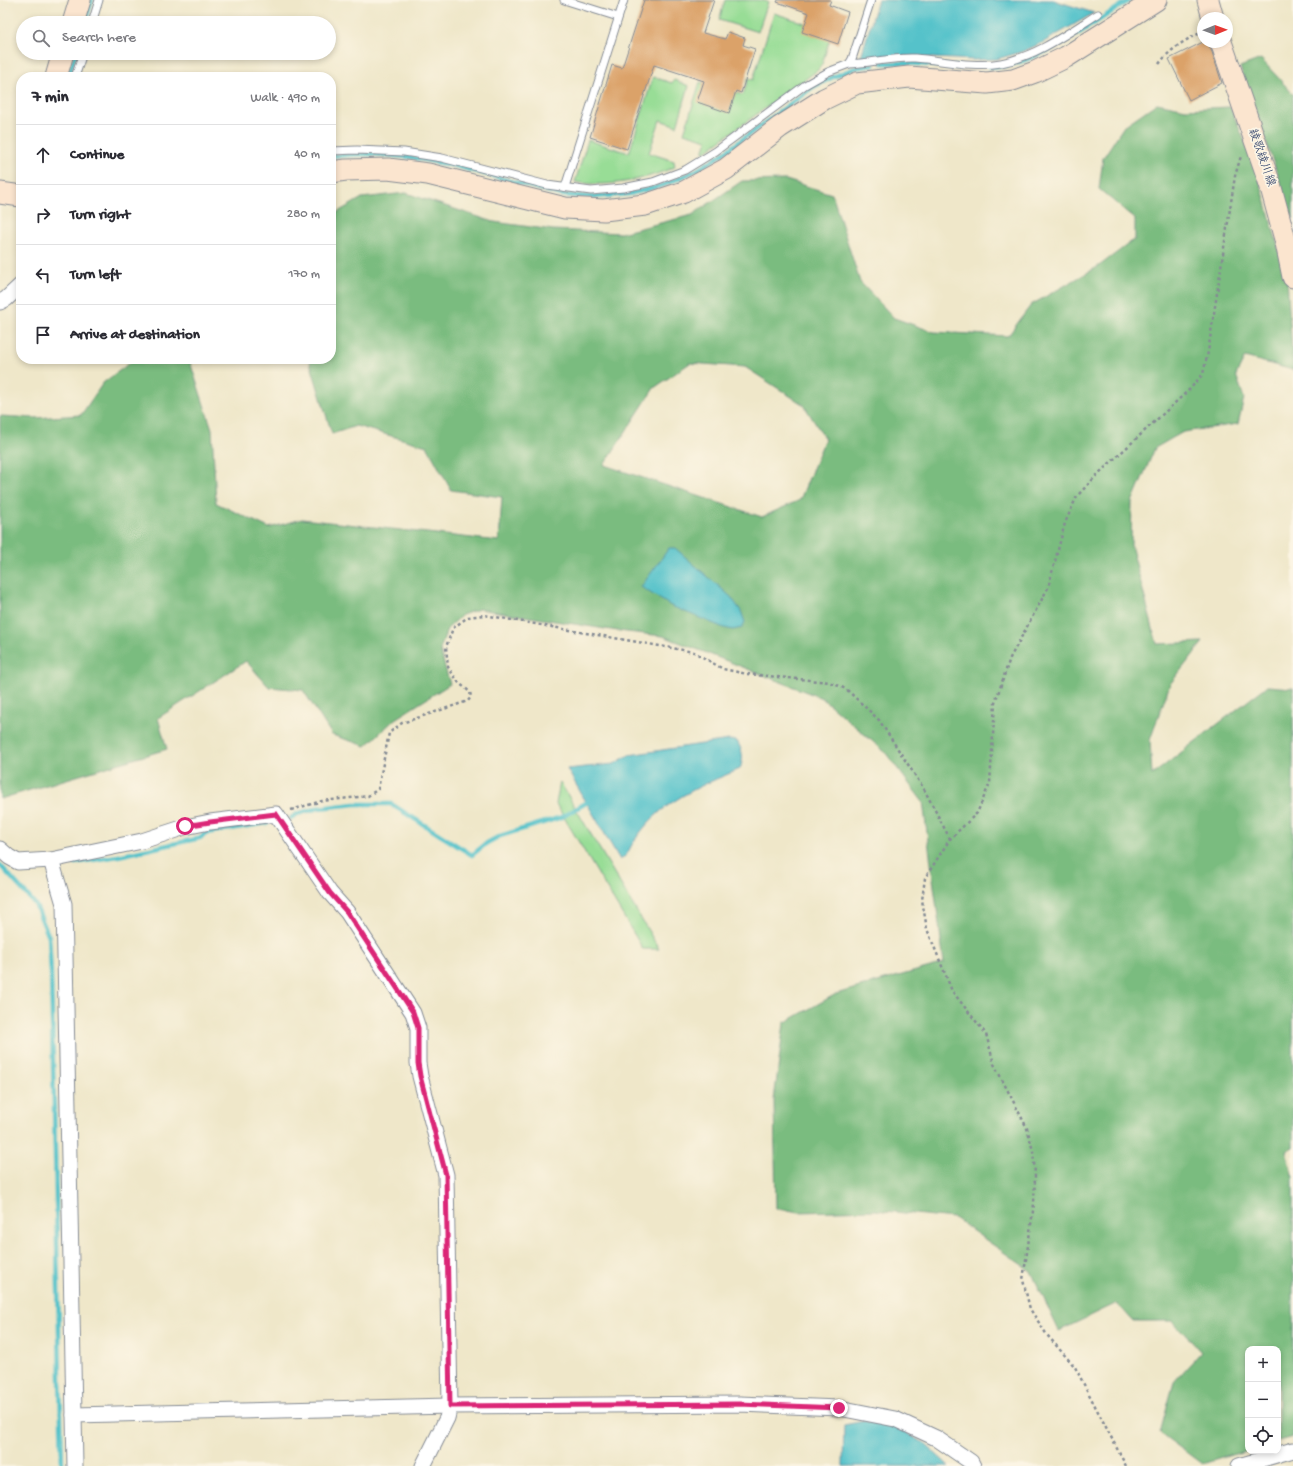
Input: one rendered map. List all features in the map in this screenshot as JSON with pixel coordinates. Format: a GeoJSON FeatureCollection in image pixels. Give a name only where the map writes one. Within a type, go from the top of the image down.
{"type":"FeatureCollection","features":[{"type":"Feature","properties":{"kind":"street"},"geometry":{"type":"LineString","coordinates":[[75,16],[80,0]]}},
{"type":"Feature","properties":{"kind":"street"},"geometry":{"type":"LineString","coordinates":[[336,171],[388,169],[428,174],[565,208],[604,210],[645,205],[684,192],[726,169],[780,127],[818,103],[858,83],[909,76],[987,83],[1013,80],[1035,72],[1066,57],[1156,0]]}},
{"type":"Feature","properties":{"kind":"street"},"geometry":{"type":"LineString","coordinates":[[1208,0],[1211,12]]}},
{"type":"Feature","properties":{"kind":"street","name":"綾歌綾川線"},"geometry":{"type":"LineString","coordinates":[[1223,48],[1270,184],[1286,243],[1293,277]]}},
{"type":"Feature","properties":{"kind":"street"},"geometry":{"type":"LineString","coordinates":[[57,72],[61,60]]}},
{"type":"Feature","properties":{"kind":"street"},"geometry":{"type":"LineString","coordinates":[[0,302],[6,299],[16,289]]}},
{"type":"Feature","properties":{"kind":"street"},"geometry":{"type":"LineString","coordinates":[[0,848],[9,857],[18,862],[51,860],[142,841],[185,826],[276,814],[330,893],[347,912],[413,1012],[418,1028],[418,1063],[420,1076],[446,1175],[450,1406],[447,1418],[423,1466]]}},
{"type":"Feature","properties":{"kind":"street"},"geometry":{"type":"LineString","coordinates":[[51,860],[64,904],[75,1466]]}},
{"type":"Feature","properties":{"kind":"street"},"geometry":{"type":"LineString","coordinates":[[74,1415],[450,1406],[740,1404],[839,1408],[896,1418],[936,1438],[971,1462],[973,1466]]}},
{"type":"Feature","properties":{"kind":"street"},"geometry":{"type":"LineString","coordinates":[[1239,1466],[1293,1450]]}},
{"type":"Feature","properties":{"kind":"lane"},"geometry":{"type":"LineString","coordinates":[[94,16],[99,0]]}},
{"type":"Feature","properties":{"kind":"lane"},"geometry":{"type":"LineString","coordinates":[[564,0],[618,17]]}},
{"type":"Feature","properties":{"kind":"lane"},"geometry":{"type":"LineString","coordinates":[[565,187],[624,0]]}},
{"type":"Feature","properties":{"kind":"lane"},"geometry":{"type":"LineString","coordinates":[[848,64],[852,59],[871,0]]}},
{"type":"Feature","properties":{"kind":"lane"},"geometry":{"type":"LineString","coordinates":[[336,152],[357,150],[396,152],[442,158],[547,185],[591,191],[623,188],[653,182],[686,170],[716,151],[805,85],[828,72],[848,64],[887,59],[914,58],[972,64],[1000,63],[1029,55],[1051,44],[1098,14]]}},
{"type":"Feature","properties":{"kind":"lane"},"geometry":{"type":"LineString","coordinates":[[77,72],[81,60]]}},
{"type":"Feature","properties":{"kind":"path"},"geometry":{"type":"LineString","coordinates":[[1159,64],[1166,54],[1197,35]]}},
{"type":"Feature","properties":{"kind":"path"},"geometry":{"type":"LineString","coordinates":[[1126,1466],[1075,1367],[1048,1335],[1030,1309],[1023,1280],[1034,1204],[1035,1174],[1033,1152],[1027,1128],[994,1064],[986,1034],[952,991],[927,929],[922,900],[925,878],[950,840],[977,813],[990,783],[995,703],[1010,658],[1048,588],[1065,523],[1077,496],[1098,474],[1190,389],[1203,374],[1208,352],[1235,176],[1244,148],[1253,134]]}},
{"type":"Feature","properties":{"kind":"path"},"geometry":{"type":"LineString","coordinates":[[276,814],[322,801],[368,796],[378,789],[389,733],[402,723],[463,703],[468,701],[471,697],[470,692],[459,683],[448,667],[446,646],[453,628],[468,617],[484,615],[694,652],[723,669],[747,674],[829,682],[846,689],[880,720],[924,789],[950,840]]}},
{"type":"Feature","properties":{"kind":"green space"},"geometry":{"type":"Polygon","coordinates":[[[725,0],[760,0],[768,2],[758,32],[719,20],[725,0]]]}},
{"type":"Feature","properties":{"kind":"green space"},"geometry":{"type":"Polygon","coordinates":[[[774,13],[832,32],[822,64],[818,70],[703,153],[707,140],[684,133],[700,82],[743,95],[748,78],[753,80],[774,13]]]}},
{"type":"Feature","properties":{"kind":"green space"},"geometry":{"type":"Polygon","coordinates":[[[1261,59],[1293,94],[1293,219],[1240,67],[1261,59]]]}},
{"type":"Feature","properties":{"kind":"green space"},"geometry":{"type":"Polygon","coordinates":[[[653,77],[672,83],[674,80],[689,86],[677,126],[660,120],[649,153],[674,161],[675,167],[651,176],[626,182],[588,184],[575,182],[588,140],[629,153],[653,77]]]}},
{"type":"Feature","properties":{"kind":"green space"},"geometry":{"type":"Polygon","coordinates":[[[1157,103],[1186,109],[1230,107],[1256,167],[1287,279],[1293,370],[1245,357],[1236,375],[1244,398],[1238,424],[1183,432],[1155,448],[1132,502],[1131,545],[1157,644],[1203,642],[1170,684],[1150,740],[1152,775],[1267,686],[1293,688],[1293,1147],[1286,1151],[1293,1178],[1293,1437],[1281,1440],[1281,1346],[1245,1346],[1245,1451],[1202,1464],[1160,1433],[1174,1382],[1201,1352],[1173,1321],[1133,1321],[1117,1303],[1059,1331],[1031,1271],[954,1218],[875,1210],[799,1212],[776,1208],[774,1100],[784,1023],[836,994],[944,963],[923,802],[885,752],[822,698],[663,636],[618,631],[479,609],[462,615],[447,629],[440,650],[450,684],[395,719],[366,746],[332,735],[303,690],[269,687],[246,661],[158,718],[167,749],[0,799],[0,416],[35,418],[81,415],[103,383],[128,364],[191,364],[212,429],[216,503],[269,528],[302,519],[499,541],[502,497],[451,490],[427,446],[356,426],[332,434],[311,364],[336,364],[336,213],[362,198],[406,193],[494,222],[553,230],[621,233],[692,215],[742,181],[786,180],[832,194],[860,282],[894,318],[934,332],[1008,336],[1031,305],[1099,266],[1135,239],[1135,219],[1099,189],[1103,158],[1124,126],[1157,103]],[[690,363],[654,388],[604,465],[762,517],[800,500],[825,439],[804,405],[745,367],[690,363]]]}},
{"type":"Feature","properties":{"kind":"green space"},"geometry":{"type":"Polygon","coordinates":[[[560,782],[659,949],[643,949],[556,804],[560,782]]]}},
{"type":"Feature","properties":{"kind":"water"},"geometry":{"type":"Polygon","coordinates":[[[878,0],[1053,0],[1094,13],[1042,43],[1021,52],[997,59],[974,60],[896,56],[860,60],[878,0]]]}},
{"type":"Feature","properties":{"kind":"water"},"geometry":{"type":"Polygon","coordinates":[[[669,548],[675,548],[731,597],[741,611],[745,622],[742,628],[733,630],[724,628],[671,606],[641,587],[669,548]]]}},
{"type":"Feature","properties":{"kind":"water"},"geometry":{"type":"Polygon","coordinates":[[[729,740],[737,741],[741,748],[742,761],[740,769],[693,790],[661,810],[644,828],[627,854],[620,860],[567,769],[614,764],[629,755],[729,740]]]}},
{"type":"Feature","properties":{"kind":"water"},"geometry":{"type":"Polygon","coordinates":[[[864,1421],[894,1426],[924,1443],[949,1466],[843,1466],[844,1425],[864,1421]]]}},
{"type":"Feature","properties":{"kind":"building"},"geometry":{"type":"Polygon","coordinates":[[[644,0],[714,0],[703,33],[725,39],[728,32],[745,38],[743,45],[755,49],[741,93],[736,91],[729,113],[697,102],[704,81],[654,65],[627,149],[590,137],[612,65],[622,68],[644,0]]]}},
{"type":"Feature","properties":{"kind":"building"},"geometry":{"type":"Polygon","coordinates":[[[778,0],[831,0],[829,5],[848,12],[838,44],[802,32],[809,13],[777,2],[778,0]]]}},
{"type":"Feature","properties":{"kind":"building"},"geometry":{"type":"Polygon","coordinates":[[[1197,45],[1197,48],[1210,48],[1222,83],[1189,100],[1169,59],[1197,45]]]}},
{"type":"Feature","properties":{"kind":"waterway"},"geometry":{"type":"LineString","coordinates":[[87,16],[92,0]]}},
{"type":"Feature","properties":{"kind":"waterway"},"geometry":{"type":"LineString","coordinates":[[990,67],[1008,65],[1026,60],[1044,52],[1081,32],[1130,0]]}},
{"type":"Feature","properties":{"kind":"waterway"},"geometry":{"type":"LineString","coordinates":[[70,72],[74,60]]}},
{"type":"Feature","properties":{"kind":"waterway"},"geometry":{"type":"LineString","coordinates":[[882,63],[960,67]]}},
{"type":"Feature","properties":{"kind":"waterway"},"geometry":{"type":"LineString","coordinates":[[336,156],[369,154],[409,157],[456,166],[562,195],[592,197],[629,194],[664,185],[697,170],[721,155],[813,87],[855,68],[873,65]]}},
{"type":"Feature","properties":{"kind":"waterway"},"geometry":{"type":"LineString","coordinates":[[291,818],[297,814],[318,808],[355,804],[391,804],[472,855],[487,843],[500,836],[562,817],[591,800]]}},
{"type":"Feature","properties":{"kind":"waterway"},"geometry":{"type":"LineString","coordinates":[[74,863],[118,856],[200,838],[206,833],[267,823]]}},
{"type":"Feature","properties":{"kind":"waterway"},"geometry":{"type":"LineString","coordinates":[[0,865],[35,904],[49,937],[62,1466]]}},
{"type":"Feature","properties":{"kind":"route"},"geometry":{"type":"LineString","coordinates":[[185,826],[276,814],[330,893],[347,912],[413,1012],[418,1028],[418,1063],[420,1076],[446,1175],[450,1406],[740,1404],[839,1408]]}}]}
